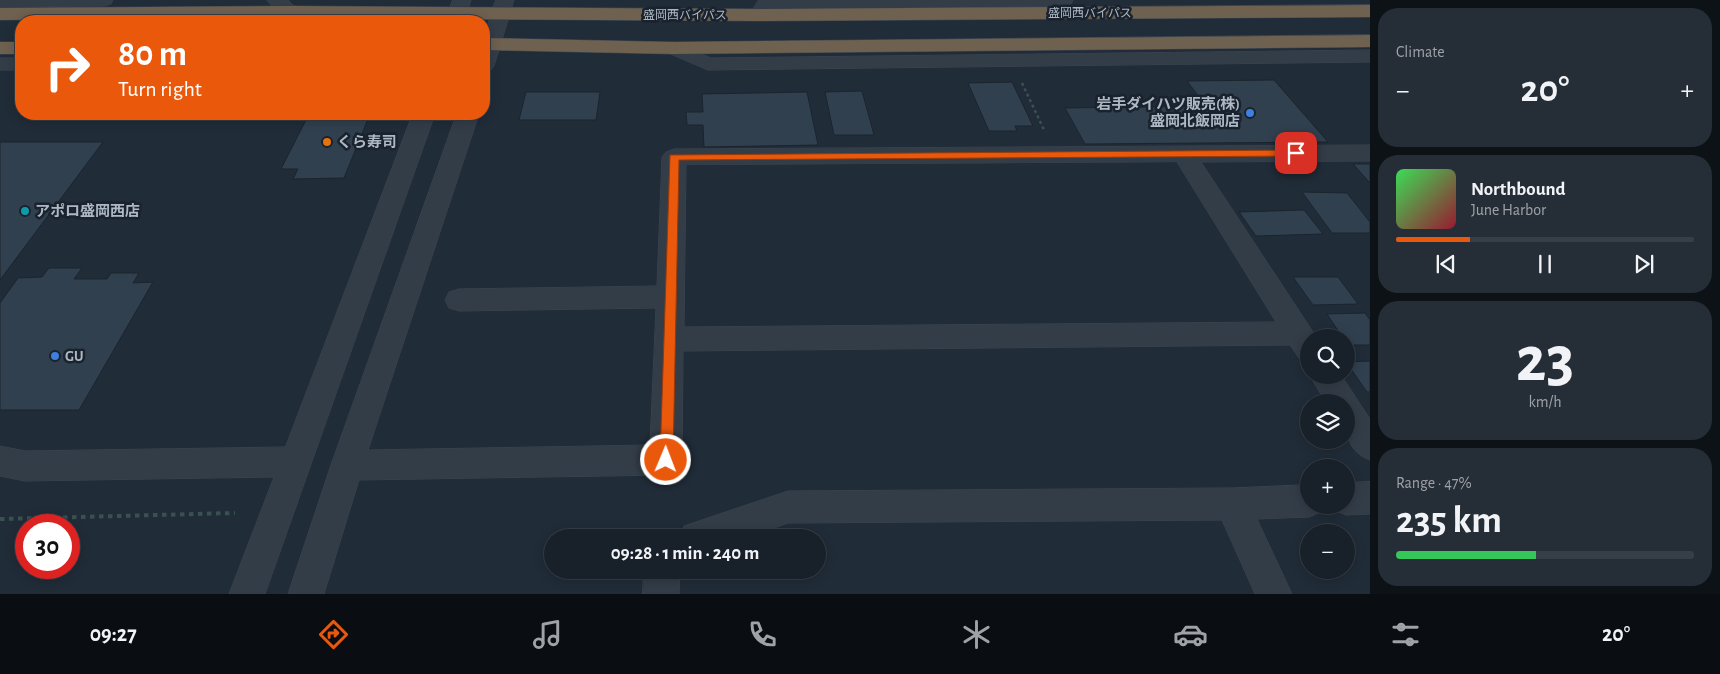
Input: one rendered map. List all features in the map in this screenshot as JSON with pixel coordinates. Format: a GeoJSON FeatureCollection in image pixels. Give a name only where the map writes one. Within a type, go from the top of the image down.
{"type":"FeatureCollection","features":[{"type":"Feature","properties":{"kind":"highway","name":"盛岡西バイパス"},"geometry":{"type":"LineString","coordinates":[[0,14],[458,12],[503,7],[760,15],[1370,11]]}},
{"type":"Feature","properties":{"kind":"highway"},"geometry":{"type":"LineString","coordinates":[[490,44],[673,48],[1370,41]]}},
{"type":"Feature","properties":{"kind":"highway"},"geometry":{"type":"LineString","coordinates":[[0,48],[15,48]]}},
{"type":"Feature","properties":{"kind":"street"},"geometry":{"type":"LineString","coordinates":[[0,1],[104,0]]}},
{"type":"Feature","properties":{"kind":"street"},"geometry":{"type":"LineString","coordinates":[[276,0],[291,12]]}},
{"type":"Feature","properties":{"kind":"street"},"geometry":{"type":"LineString","coordinates":[[760,15],[766,3],[1064,0]]}},
{"type":"Feature","properties":{"kind":"street"},"geometry":{"type":"LineString","coordinates":[[490,39],[503,7]]}},
{"type":"Feature","properties":{"kind":"street"},"geometry":{"type":"LineString","coordinates":[[673,48],[708,64],[1370,56]]}},
{"type":"Feature","properties":{"kind":"street"},"geometry":{"type":"LineString","coordinates":[[0,64],[15,64]]}},
{"type":"Feature","properties":{"kind":"street"},"geometry":{"type":"LineString","coordinates":[[247,594],[422,120]]}},
{"type":"Feature","properties":{"kind":"street"},"geometry":{"type":"LineString","coordinates":[[306,594],[347,465],[466,120]]}},
{"type":"Feature","properties":{"kind":"street"},"geometry":{"type":"LineString","coordinates":[[347,465],[666,460],[674,157],[1370,153]]}},
{"type":"Feature","properties":{"kind":"street"},"geometry":{"type":"LineString","coordinates":[[1184,154],[1300,336]]}},
{"type":"Feature","properties":{"kind":"street"},"geometry":{"type":"LineString","coordinates":[[458,300],[670,297]]}},
{"type":"Feature","properties":{"kind":"street"},"geometry":{"type":"LineString","coordinates":[[668,340],[1300,341]]}},
{"type":"Feature","properties":{"kind":"street"},"geometry":{"type":"LineString","coordinates":[[1355,423],[1370,446]]}},
{"type":"Feature","properties":{"kind":"street"},"geometry":{"type":"LineString","coordinates":[[0,461],[25,466],[296,462]]}},
{"type":"Feature","properties":{"kind":"street"},"geometry":{"type":"LineString","coordinates":[[1355,499],[1370,498]]}},
{"type":"Feature","properties":{"kind":"street"},"geometry":{"type":"LineString","coordinates":[[723,529],[788,507],[1232,504],[1300,501]]}},
{"type":"Feature","properties":{"kind":"street"},"geometry":{"type":"LineString","coordinates":[[1232,504],[1274,594]]}},
{"type":"Feature","properties":{"kind":"street"},"geometry":{"type":"LineString","coordinates":[[662,579],[662,594]]}},
{"type":"Feature","properties":{"kind":"path"},"geometry":{"type":"LineString","coordinates":[[1018,75],[1056,155]]}},
{"type":"Feature","properties":{"kind":"path"},"geometry":{"type":"LineString","coordinates":[[0,519],[235,513]]}},
{"type":"Feature","properties":{"kind":"building"},"geometry":{"type":"Polygon","coordinates":[[[1274,80],[1328,142],[1085,144],[1065,108],[1206,106],[1187,81],[1274,80]]]}},
{"type":"Feature","properties":{"kind":"building"},"geometry":{"type":"Polygon","coordinates":[[[1012,82],[1033,126],[1015,126],[1017,131],[989,131],[968,83],[1012,82]]]}},
{"type":"Feature","properties":{"kind":"building"},"geometry":{"type":"Polygon","coordinates":[[[862,91],[874,135],[834,135],[825,92],[862,91]]]}},
{"type":"Feature","properties":{"kind":"building"},"geometry":{"type":"Polygon","coordinates":[[[526,92],[600,92],[596,120],[519,120],[526,92]]]}},
{"type":"Feature","properties":{"kind":"building"},"geometry":{"type":"Polygon","coordinates":[[[807,92],[818,145],[704,147],[703,125],[687,125],[686,112],[703,112],[702,94],[807,92]]]}},
{"type":"Feature","properties":{"kind":"building","name":"くら寿司"},"geometry":{"type":"Polygon","coordinates":[[[306,120],[368,120],[344,178],[293,179],[298,169],[281,169],[306,120]]]}},
{"type":"Feature","properties":{"kind":"building","name":"アポロ盛岡西店"},"geometry":{"type":"Polygon","coordinates":[[[0,142],[103,142],[0,280],[0,142]]]}},
{"type":"Feature","properties":{"kind":"building"},"geometry":{"type":"Polygon","coordinates":[[[1353,164],[1370,164],[1370,183],[1353,164]]]}},
{"type":"Feature","properties":{"kind":"building"},"geometry":{"type":"Polygon","coordinates":[[[1302,192],[1347,193],[1370,222],[1370,233],[1332,233],[1302,192]]]}},
{"type":"Feature","properties":{"kind":"building"},"geometry":{"type":"Polygon","coordinates":[[[1304,210],[1323,234],[1256,236],[1239,212],[1304,210]]]}},
{"type":"Feature","properties":{"kind":"building","name":"GU"},"geometry":{"type":"Polygon","coordinates":[[[49,268],[82,268],[74,279],[107,279],[111,273],[139,273],[133,283],[153,282],[79,410],[0,410],[0,303],[18,278],[42,277],[49,268]]]}},
{"type":"Feature","properties":{"kind":"building"},"geometry":{"type":"Polygon","coordinates":[[[1293,277],[1338,277],[1358,304],[1313,305],[1293,277]]]}},
{"type":"Feature","properties":{"kind":"building"},"geometry":{"type":"Polygon","coordinates":[[[1365,313],[1370,320],[1370,345],[1355,345],[1355,329],[1337,329],[1327,314],[1365,313]]]}},
{"type":"Feature","properties":{"kind":"building"},"geometry":{"type":"Polygon","coordinates":[[[1370,361],[1370,392],[1367,392],[1355,375],[1355,362],[1370,361]]]}},
{"type":"Feature","properties":{"kind":"place","name":"岩手ダイハツ販売(株) 盛岡北飯岡店"},"geometry":{"type":"Point","coordinates":[1250,113]}},
{"type":"Feature","properties":{"kind":"place","name":"くら寿司"},"geometry":{"type":"Point","coordinates":[327,142]}},
{"type":"Feature","properties":{"kind":"place","name":"アポロ盛岡西店"},"geometry":{"type":"Point","coordinates":[25,211]}},
{"type":"Feature","properties":{"kind":"place","name":"GU"},"geometry":{"type":"Point","coordinates":[55,356]}},
{"type":"Feature","properties":{"kind":"route"},"geometry":{"type":"LineString","coordinates":[[666,460],[674,157],[1296,153]]}}]}
